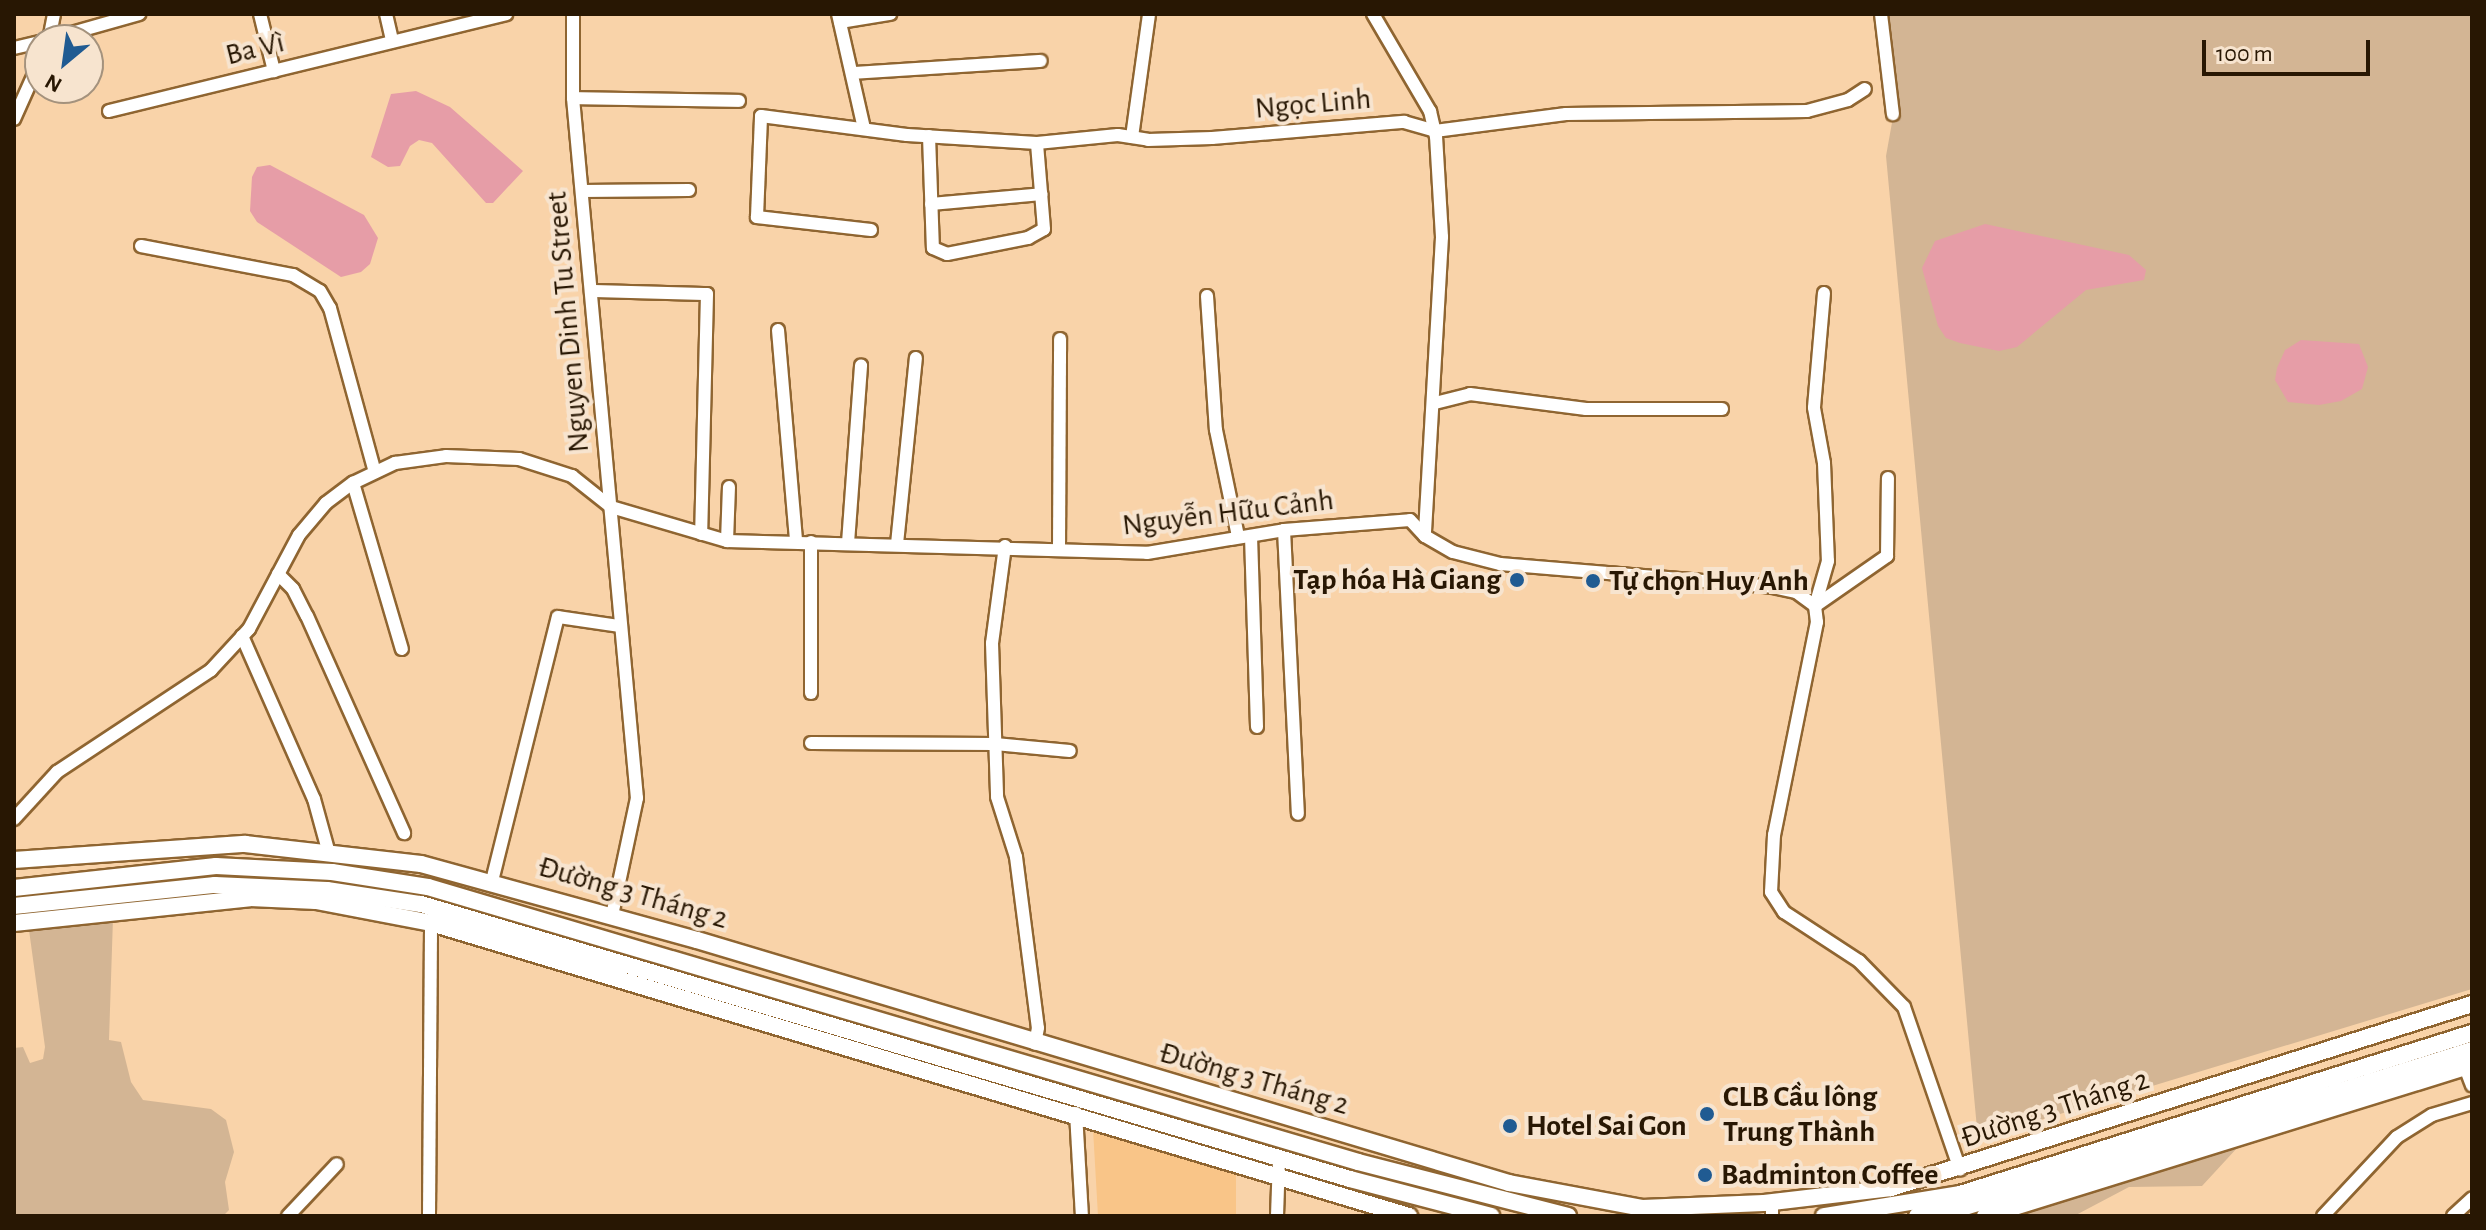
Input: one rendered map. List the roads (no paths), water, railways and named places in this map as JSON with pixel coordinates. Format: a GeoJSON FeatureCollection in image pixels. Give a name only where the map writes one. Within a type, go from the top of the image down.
{"type":"FeatureCollection","features":[{"type":"Feature","properties":{"kind":"main road","name":"Đường 3 Tháng 2"},"geometry":{"type":"LineString","coordinates":[[14,860],[195,844],[328,850],[492,881],[1509,1183],[1678,1212],[1772,1209],[1891,1188],[1960,1170],[2472,1004]]}},
{"type":"Feature","properties":{"kind":"main road","name":"Đường 3 Tháng 2"},"geometry":{"type":"LineString","coordinates":[[14,888],[216,866],[332,872],[428,887],[1358,1162],[1568,1216]]}},
{"type":"Feature","properties":{"kind":"main road"},"geometry":{"type":"LineString","coordinates":[[14,906],[215,885],[327,890],[421,904],[1015,1088]]}},
{"type":"Feature","properties":{"kind":"main road"},"geometry":{"type":"LineString","coordinates":[[14,923],[250,898],[316,901],[431,923],[1076,1105],[1277,1166],[1491,1216]]}},
{"type":"Feature","properties":{"kind":"main road","name":"Đường 3 Tháng 2"},"geometry":{"type":"LineString","coordinates":[[1824,1216],[1958,1207],[2472,1033]]}},
{"type":"Feature","properties":{"kind":"main road"},"geometry":{"type":"LineString","coordinates":[[1070,1076],[1075,1055]]}},
{"type":"Feature","properties":{"kind":"main road","name":"Đường 3 Tháng 2"},"geometry":{"type":"LineString","coordinates":[[1917,1216],[1958,1207],[2467,1059]]}},
{"type":"Feature","properties":{"kind":"main road"},"geometry":{"type":"LineString","coordinates":[[1985,1216],[2467,1059]]}},
{"type":"Feature","properties":{"kind":"main road"},"geometry":{"type":"LineString","coordinates":[[1277,1166],[1409,1216]]}},
{"type":"Feature","properties":{"kind":"main road"},"geometry":{"type":"LineString","coordinates":[[1958,1207],[1960,1170]]}},
{"type":"Feature","properties":{"kind":"street"},"geometry":{"type":"LineString","coordinates":[[104,24],[139,14]]}},
{"type":"Feature","properties":{"kind":"street"},"geometry":{"type":"LineString","coordinates":[[260,14],[274,71]]}},
{"type":"Feature","properties":{"kind":"street"},"geometry":{"type":"LineString","coordinates":[[386,14],[392,41]]}},
{"type":"Feature","properties":{"kind":"street","name":"Ba Vì"},"geometry":{"type":"LineString","coordinates":[[109,111],[506,14]]}},
{"type":"Feature","properties":{"kind":"street","name":"Nguyen Dinh Tu Street"},"geometry":{"type":"LineString","coordinates":[[573,14],[573,98],[637,798],[612,916]]}},
{"type":"Feature","properties":{"kind":"street"},"geometry":{"type":"LineString","coordinates":[[864,128],[839,18],[890,14]]}},
{"type":"Feature","properties":{"kind":"street"},"geometry":{"type":"LineString","coordinates":[[1132,137],[1149,14]]}},
{"type":"Feature","properties":{"kind":"street"},"geometry":{"type":"LineString","coordinates":[[1373,14],[1430,111],[1435,131],[1442,237],[1435,403],[1425,536]]}},
{"type":"Feature","properties":{"kind":"street"},"geometry":{"type":"LineString","coordinates":[[1881,14],[1893,114]]}},
{"type":"Feature","properties":{"kind":"street"},"geometry":{"type":"LineString","coordinates":[[853,73],[1041,61]]}},
{"type":"Feature","properties":{"kind":"street","name":"Ngọc Linh"},"geometry":{"type":"LineString","coordinates":[[871,230],[757,217],[761,116],[929,136],[1037,143],[1070,137],[1212,138],[1404,122],[1435,131],[1566,114],[1807,111],[1848,100],[1865,89]]}},
{"type":"Feature","properties":{"kind":"street"},"geometry":{"type":"LineString","coordinates":[[14,119],[24,97]]}},
{"type":"Feature","properties":{"kind":"street"},"geometry":{"type":"LineString","coordinates":[[573,98],[739,101]]}},
{"type":"Feature","properties":{"kind":"street"},"geometry":{"type":"LineString","coordinates":[[929,136],[933,248],[947,254],[1028,238],[1044,229],[1037,143]]}},
{"type":"Feature","properties":{"kind":"street"},"geometry":{"type":"LineString","coordinates":[[582,191],[689,190]]}},
{"type":"Feature","properties":{"kind":"street"},"geometry":{"type":"LineString","coordinates":[[931,204],[1042,194]]}},
{"type":"Feature","properties":{"kind":"street"},"geometry":{"type":"LineString","coordinates":[[141,246],[293,275],[320,291],[330,308],[375,472]]}},
{"type":"Feature","properties":{"kind":"street"},"geometry":{"type":"LineString","coordinates":[[591,291],[707,294],[701,534]]}},
{"type":"Feature","properties":{"kind":"street"},"geometry":{"type":"LineString","coordinates":[[1824,293],[1814,408],[1824,463],[1828,561],[1815,606],[1817,622],[1774,835],[1771,892],[1784,912],[1859,961],[1904,1007],[1960,1170]]}},
{"type":"Feature","properties":{"kind":"street"},"geometry":{"type":"LineString","coordinates":[[1207,296],[1216,430],[1245,536],[1257,727]]}},
{"type":"Feature","properties":{"kind":"street"},"geometry":{"type":"LineString","coordinates":[[778,330],[796,541]]}},
{"type":"Feature","properties":{"kind":"street"},"geometry":{"type":"LineString","coordinates":[[1059,549],[1060,339]]}},
{"type":"Feature","properties":{"kind":"street"},"geometry":{"type":"LineString","coordinates":[[897,544],[916,358]]}},
{"type":"Feature","properties":{"kind":"street"},"geometry":{"type":"LineString","coordinates":[[848,543],[861,365]]}},
{"type":"Feature","properties":{"kind":"street"},"geometry":{"type":"LineString","coordinates":[[1435,403],[1470,394],[1586,409],[1722,409]]}},
{"type":"Feature","properties":{"kind":"street","name":"Nguyễn Hữu Cảnh"},"geometry":{"type":"LineString","coordinates":[[14,819],[57,772],[211,670],[242,636],[299,535],[326,503],[353,483],[395,463],[446,456],[519,459],[572,476],[611,507],[727,541],[1005,546],[1147,553],[1284,530],[1410,520],[1425,536],[1453,552],[1500,564],[1772,587],[1796,592],[1815,606]]}},
{"type":"Feature","properties":{"kind":"street"},"geometry":{"type":"LineString","coordinates":[[1815,606],[1887,556],[1888,478]]}},
{"type":"Feature","properties":{"kind":"street"},"geometry":{"type":"LineString","coordinates":[[353,483],[402,649]]}},
{"type":"Feature","properties":{"kind":"street"},"geometry":{"type":"LineString","coordinates":[[727,541],[729,487]]}},
{"type":"Feature","properties":{"kind":"street"},"geometry":{"type":"LineString","coordinates":[[1284,530],[1298,814]]}},
{"type":"Feature","properties":{"kind":"street"},"geometry":{"type":"LineString","coordinates":[[811,542],[811,693]]}},
{"type":"Feature","properties":{"kind":"street"},"geometry":{"type":"LineString","coordinates":[[1005,546],[992,643],[997,797],[1016,857],[1038,1028],[1035,1044]]}},
{"type":"Feature","properties":{"kind":"street"},"geometry":{"type":"LineString","coordinates":[[278,574],[293,589],[307,616],[404,833]]}},
{"type":"Feature","properties":{"kind":"street"},"geometry":{"type":"LineString","coordinates":[[492,881],[558,617],[619,626]]}},
{"type":"Feature","properties":{"kind":"street"},"geometry":{"type":"LineString","coordinates":[[242,636],[314,799],[328,850]]}},
{"type":"Feature","properties":{"kind":"street"},"geometry":{"type":"LineString","coordinates":[[811,743],[995,744],[1070,751]]}},
{"type":"Feature","properties":{"kind":"street"},"geometry":{"type":"LineString","coordinates":[[429,1216],[431,923]]}},
{"type":"Feature","properties":{"kind":"street"},"geometry":{"type":"LineString","coordinates":[[2467,1059],[2472,1085]]}},
{"type":"Feature","properties":{"kind":"street"},"geometry":{"type":"LineString","coordinates":[[2323,1216],[2397,1137],[2432,1115],[2472,1103]]}},
{"type":"Feature","properties":{"kind":"street"},"geometry":{"type":"LineString","coordinates":[[1076,1105],[1082,1216]]}},
{"type":"Feature","properties":{"kind":"street"},"geometry":{"type":"LineString","coordinates":[[288,1216],[337,1164]]}},
{"type":"Feature","properties":{"kind":"street"},"geometry":{"type":"LineString","coordinates":[[1277,1166],[1277,1216]]}},
{"type":"Feature","properties":{"kind":"street"},"geometry":{"type":"LineString","coordinates":[[1840,1195],[1850,1213]]}},
{"type":"Feature","properties":{"kind":"street"},"geometry":{"type":"LineString","coordinates":[[2453,1216],[2472,1198]]}},
{"type":"Feature","properties":{"kind":"place","name":"Tạp hóa Hà Giang"},"geometry":{"type":"Point","coordinates":[1517,580]}},
{"type":"Feature","properties":{"kind":"place","name":"Tự chọn Huy Anh"},"geometry":{"type":"Point","coordinates":[1593,581]}},
{"type":"Feature","properties":{"kind":"place","name":"CLB Cầu lông Trung Thành"},"geometry":{"type":"Point","coordinates":[1707,1114]}},
{"type":"Feature","properties":{"kind":"place","name":"Hotel Sai Gon"},"geometry":{"type":"Point","coordinates":[1510,1126]}},
{"type":"Feature","properties":{"kind":"place","name":"Badminton Coffee"},"geometry":{"type":"Point","coordinates":[1705,1175]}}]}
